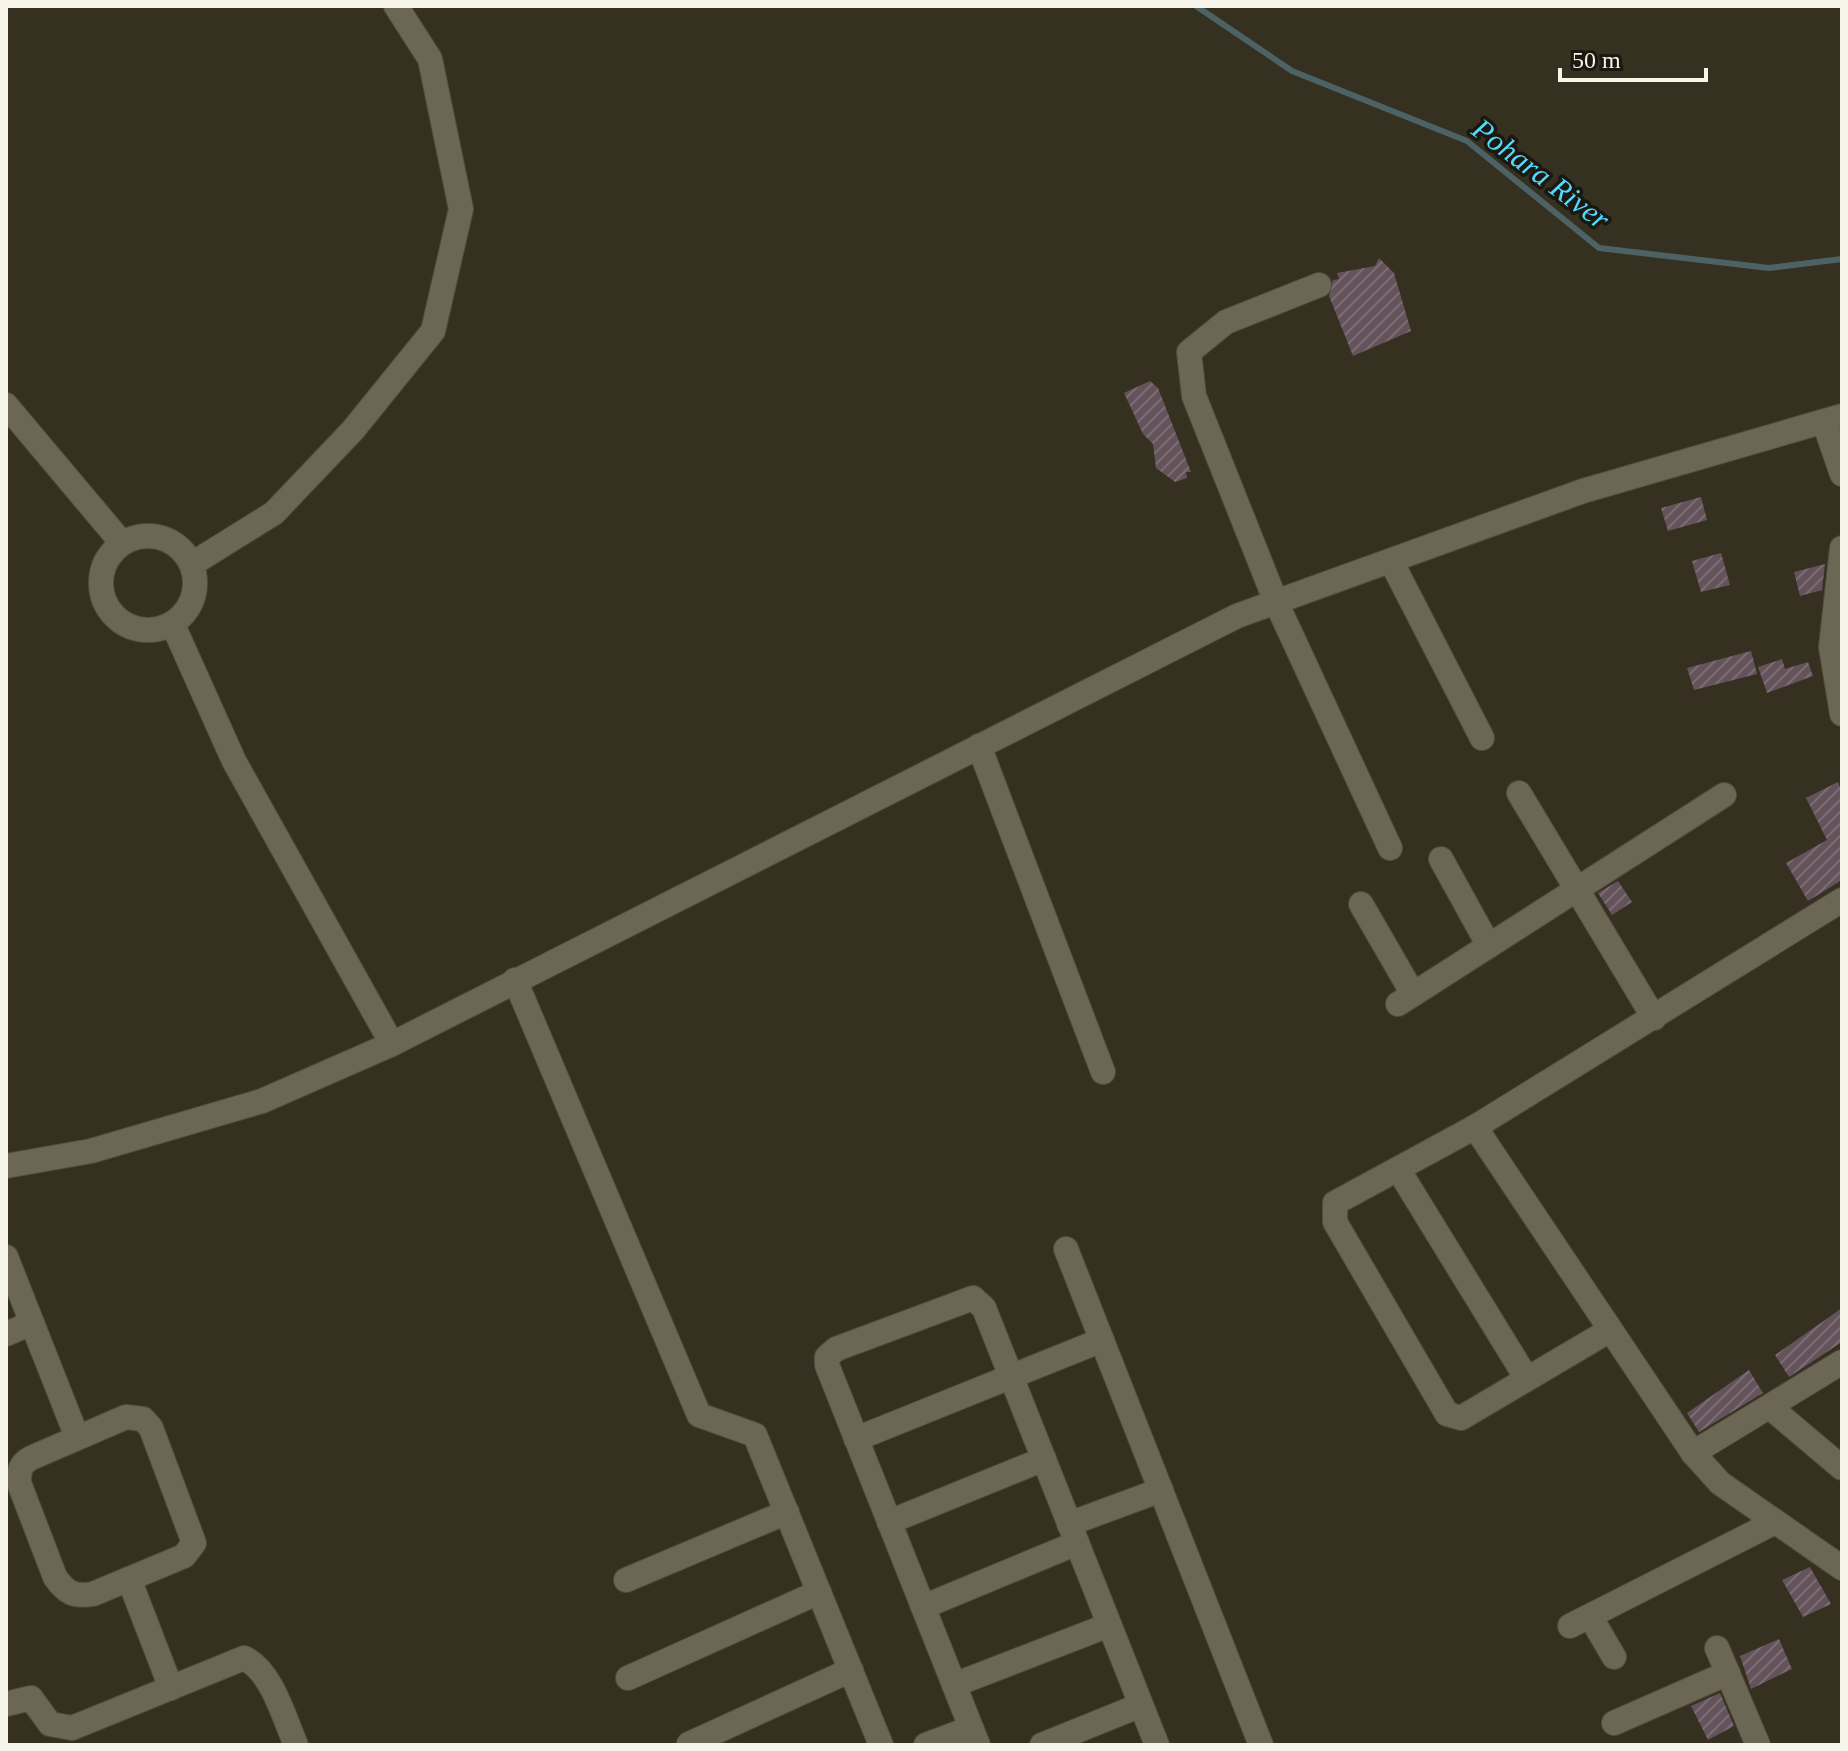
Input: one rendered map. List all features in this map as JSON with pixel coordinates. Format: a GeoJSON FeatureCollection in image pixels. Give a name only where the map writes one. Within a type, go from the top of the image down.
{"type":"FeatureCollection","features":[{"type":"Feature","properties":{"kind":"street"},"geometry":{"type":"LineString","coordinates":[[192,564],[274,513],[353,430],[433,331],[461,209],[430,59],[396,6]]}},
{"type":"Feature","properties":{"kind":"street"},"geometry":{"type":"LineString","coordinates":[[1319,285],[1226,322],[1189,352],[1194,396],[1276,602],[1390,848]]}},
{"type":"Feature","properties":{"kind":"street"},"geometry":{"type":"LineString","coordinates":[[6,405],[122,543]]}},
{"type":"Feature","properties":{"kind":"street"},"geometry":{"type":"LineString","coordinates":[[6,1166],[91,1151],[262,1101],[392,1044],[1237,616],[1583,491],[1833,419],[1842,474]]}},
{"type":"Feature","properties":{"kind":"street"},"geometry":{"type":"LineString","coordinates":[[145,536],[169,540],[192,564],[195,577],[191,604],[173,625],[141,631],[125,625],[104,601],[102,569],[110,554],[122,543],[145,536]]}},
{"type":"Feature","properties":{"kind":"street"},"geometry":{"type":"LineString","coordinates":[[1842,548],[1831,647],[1842,714]]}},
{"type":"Feature","properties":{"kind":"street"},"geometry":{"type":"LineString","coordinates":[[1391,561],[1482,738]]}},
{"type":"Feature","properties":{"kind":"street"},"geometry":{"type":"LineString","coordinates":[[173,625],[234,761],[392,1044]]}},
{"type":"Feature","properties":{"kind":"street"},"geometry":{"type":"LineString","coordinates":[[979,746],[1103,1072]]}},
{"type":"Feature","properties":{"kind":"street"},"geometry":{"type":"LineString","coordinates":[[1519,793],[1654,1018]]}},
{"type":"Feature","properties":{"kind":"street"},"geometry":{"type":"LineString","coordinates":[[1361,904],[1406,999],[1724,795]]}},
{"type":"Feature","properties":{"kind":"street"},"geometry":{"type":"LineString","coordinates":[[1441,859],[1489,946]]}},
{"type":"Feature","properties":{"kind":"street"},"geometry":{"type":"LineString","coordinates":[[1610,1330],[1461,1418],[1447,1414],[1335,1222],[1335,1203],[1475,1127],[1842,900]]}},
{"type":"Feature","properties":{"kind":"street"},"geometry":{"type":"LineString","coordinates":[[515,980],[699,1415],[755,1435],[881,1745]]}},
{"type":"Feature","properties":{"kind":"street"},"geometry":{"type":"LineString","coordinates":[[1475,1127],[1693,1453],[1720,1483],[1842,1568]]}},
{"type":"Feature","properties":{"kind":"street"},"geometry":{"type":"LineString","coordinates":[[1398,1169],[1527,1379]]}},
{"type":"Feature","properties":{"kind":"street"},"geometry":{"type":"LineString","coordinates":[[1066,1249],[1261,1745]]}},
{"type":"Feature","properties":{"kind":"street"},"geometry":{"type":"LineString","coordinates":[[6,1257],[77,1437]]}},
{"type":"Feature","properties":{"kind":"street"},"geometry":{"type":"LineString","coordinates":[[926,1745],[974,1736],[827,1365],[827,1357],[836,1349],[973,1298],[984,1308],[1157,1745]]}},
{"type":"Feature","properties":{"kind":"street"},"geometry":{"type":"LineString","coordinates":[[6,1334],[32,1323]]}},
{"type":"Feature","properties":{"kind":"street"},"geometry":{"type":"LineString","coordinates":[[856,1439],[1102,1340]]}},
{"type":"Feature","properties":{"kind":"street"},"geometry":{"type":"LineString","coordinates":[[1693,1453],[1842,1362]]}},
{"type":"Feature","properties":{"kind":"street"},"geometry":{"type":"LineString","coordinates":[[1771,1408],[1842,1468]]}},
{"type":"Feature","properties":{"kind":"street"},"geometry":{"type":"LineString","coordinates":[[126,1417],[143,1419],[151,1428],[189,1523],[194,1543],[190,1551],[93,1594],[78,1596],[64,1590],[55,1577],[19,1483],[22,1465],[26,1461],[77,1437],[126,1417]]}},
{"type":"Feature","properties":{"kind":"street"},"geometry":{"type":"LineString","coordinates":[[889,1522],[1044,1459]]}},
{"type":"Feature","properties":{"kind":"street"},"geometry":{"type":"LineString","coordinates":[[923,1607],[1161,1490]]}},
{"type":"Feature","properties":{"kind":"street"},"geometry":{"type":"LineString","coordinates":[[626,1580],[787,1512]]}},
{"type":"Feature","properties":{"kind":"street"},"geometry":{"type":"LineString","coordinates":[[1614,1657],[1580,1621],[1775,1522]]}},
{"type":"Feature","properties":{"kind":"street"},"geometry":{"type":"LineString","coordinates":[[129,1579],[171,1688]]}},
{"type":"Feature","properties":{"kind":"street"},"geometry":{"type":"LineString","coordinates":[[628,1678],[819,1592]]}},
{"type":"Feature","properties":{"kind":"street"},"geometry":{"type":"LineString","coordinates":[[954,1685],[1109,1625]]}},
{"type":"Feature","properties":{"kind":"street"},"geometry":{"type":"LineString","coordinates":[[1717,1648],[1758,1745]]}},
{"type":"Feature","properties":{"kind":"street"},"geometry":{"type":"LineString","coordinates":[[6,1704],[31,1698],[53,1727],[72,1728],[244,1658],[253,1663],[268,1683],[296,1745]]}},
{"type":"Feature","properties":{"kind":"street"},"geometry":{"type":"LineString","coordinates":[[689,1744],[851,1670]]}},
{"type":"Feature","properties":{"kind":"street"},"geometry":{"type":"LineString","coordinates":[[1614,1723],[1728,1673]]}},
{"type":"Feature","properties":{"kind":"street"},"geometry":{"type":"LineString","coordinates":[[1042,1745],[1141,1705]]}},
{"type":"Feature","properties":{"kind":"building"},"geometry":{"type":"Polygon","coordinates":[[[1379,258],[1394,273],[1411,331],[1353,356],[1329,296],[1333,280],[1339,279],[1337,273],[1375,266],[1379,258]]]}},
{"type":"Feature","properties":{"kind":"building"},"geometry":{"type":"Polygon","coordinates":[[[1150,381],[1158,388],[1191,472],[1186,472],[1187,478],[1175,482],[1156,468],[1153,444],[1143,434],[1124,393],[1150,381]]]}},
{"type":"Feature","properties":{"kind":"building"},"geometry":{"type":"Polygon","coordinates":[[[1701,497],[1707,520],[1668,531],[1661,508],[1701,497]]]}},
{"type":"Feature","properties":{"kind":"building"},"geometry":{"type":"Polygon","coordinates":[[[1721,553],[1730,585],[1701,592],[1692,561],[1721,553]]]}},
{"type":"Feature","properties":{"kind":"building"},"geometry":{"type":"Polygon","coordinates":[[[1825,564],[1822,590],[1800,596],[1794,572],[1825,564]]]}},
{"type":"Feature","properties":{"kind":"building"},"geometry":{"type":"Polygon","coordinates":[[[1751,651],[1757,674],[1694,690],[1687,668],[1751,651]]]}},
{"type":"Feature","properties":{"kind":"building"},"geometry":{"type":"Polygon","coordinates":[[[1782,659],[1785,669],[1808,662],[1813,676],[1767,693],[1758,667],[1782,659]]]}},
{"type":"Feature","properties":{"kind":"building"},"geometry":{"type":"Polygon","coordinates":[[[1838,782],[1842,792],[1842,880],[1808,901],[1786,863],[1827,840],[1806,798],[1838,782]]]}},
{"type":"Feature","properties":{"kind":"building"},"geometry":{"type":"Polygon","coordinates":[[[1618,881],[1632,902],[1612,915],[1598,893],[1618,881]]]}},
{"type":"Feature","properties":{"kind":"building"},"geometry":{"type":"Polygon","coordinates":[[[1842,1308],[1842,1342],[1789,1377],[1775,1355],[1842,1308]]]}},
{"type":"Feature","properties":{"kind":"building"},"geometry":{"type":"Polygon","coordinates":[[[1749,1370],[1763,1393],[1699,1432],[1687,1413],[1749,1370]]]}},
{"type":"Feature","properties":{"kind":"building"},"geometry":{"type":"Polygon","coordinates":[[[1810,1567],[1831,1604],[1803,1617],[1782,1580],[1810,1567]]]}},
{"type":"Feature","properties":{"kind":"building"},"geometry":{"type":"Polygon","coordinates":[[[1779,1639],[1792,1669],[1751,1689],[1740,1656],[1779,1639]]]}},
{"type":"Feature","properties":{"kind":"building"},"geometry":{"type":"Polygon","coordinates":[[[1720,1693],[1734,1726],[1708,1740],[1691,1706],[1720,1693]]]}},
{"type":"Feature","properties":{"kind":"waterway","name":"Pohara River"},"geometry":{"type":"LineString","coordinates":[[1196,6],[1292,71],[1467,141],[1599,248],[1769,268],[1842,259]]}}]}
